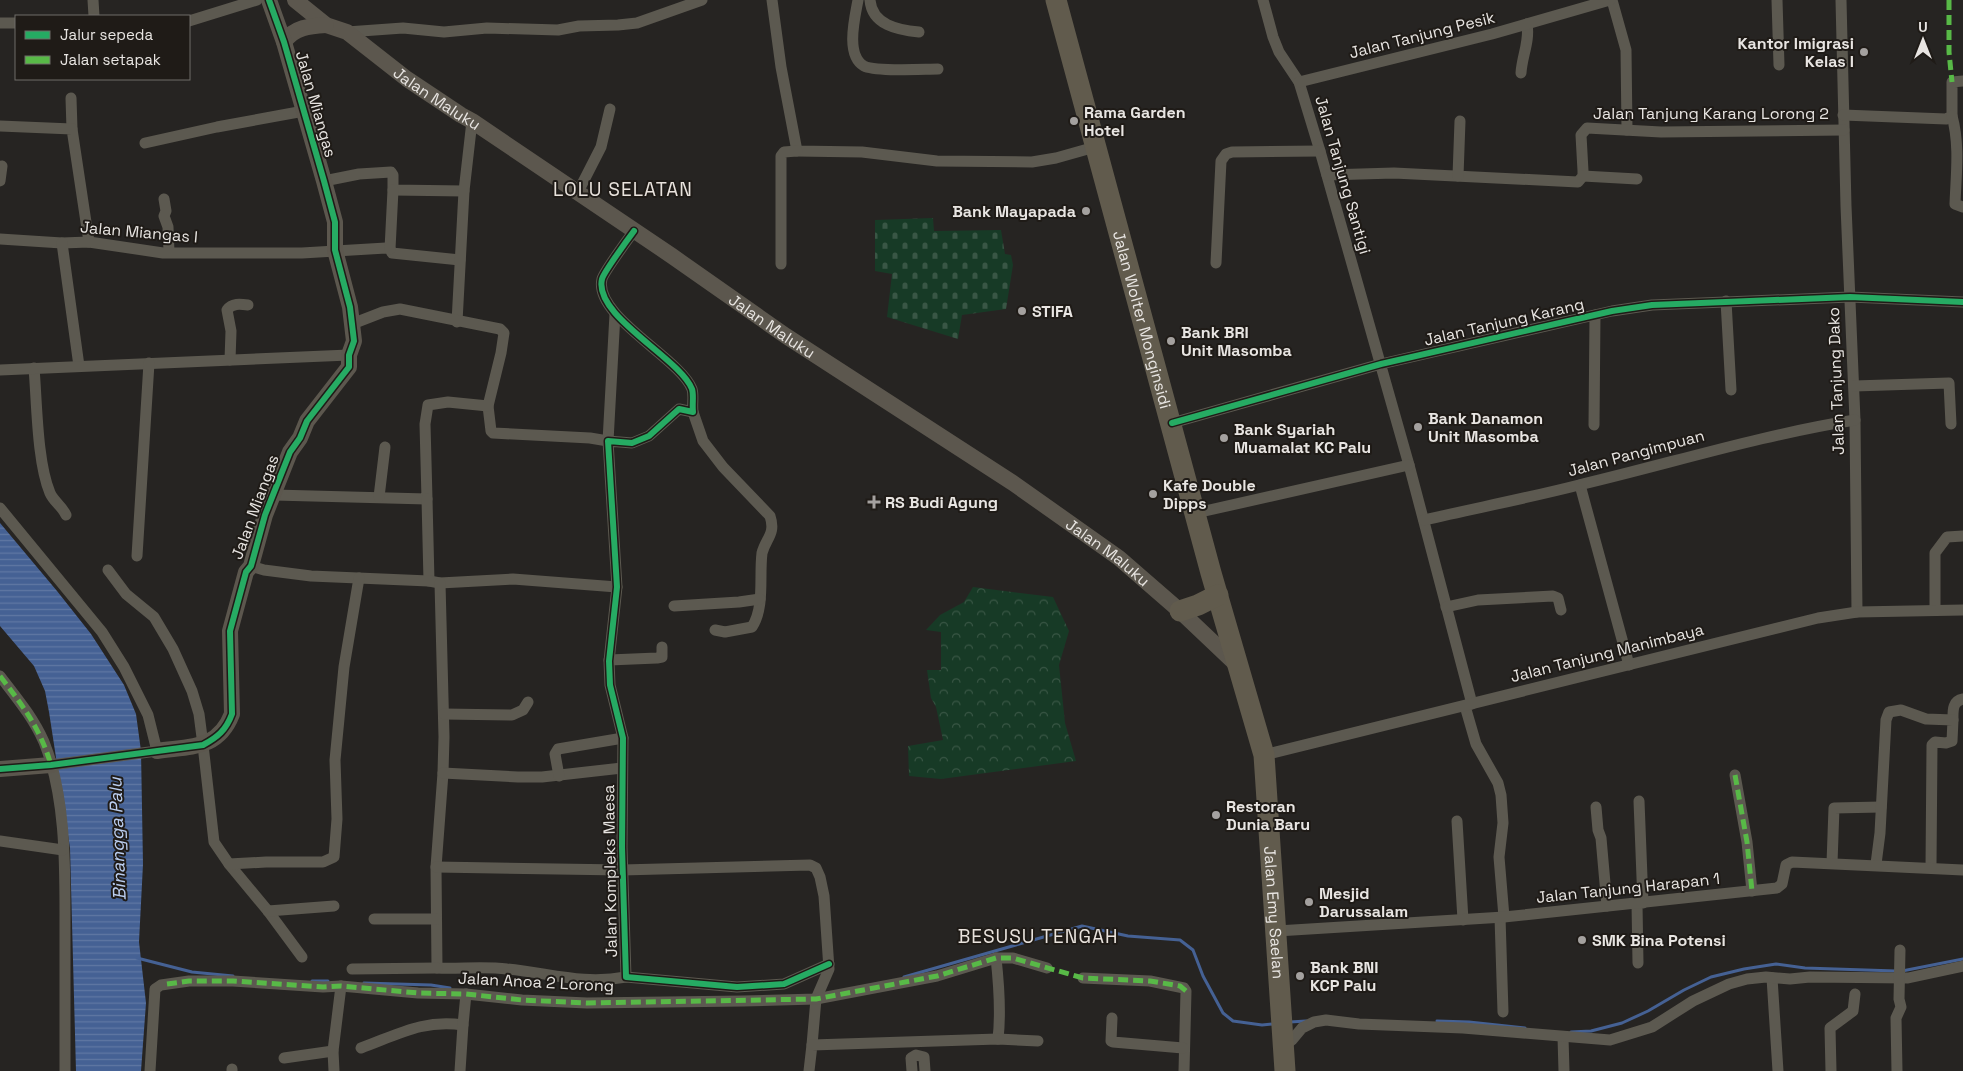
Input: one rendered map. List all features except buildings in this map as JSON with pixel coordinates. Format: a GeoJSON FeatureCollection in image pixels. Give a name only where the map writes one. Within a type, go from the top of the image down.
{"type":"FeatureCollection","features":[{"type":"Feature","properties":{"kind":"highway","name":"Jalan Wolter Monginsidi"},"geometry":{"type":"LineString","coordinates":[[1056,0],[1218,595],[1264,755]]}},
{"type":"Feature","properties":{"kind":"highway"},"geometry":{"type":"LineString","coordinates":[[1180,611],[1218,595]]}},
{"type":"Feature","properties":{"kind":"highway","name":"Jalan Emy Saelan"},"geometry":{"type":"LineString","coordinates":[[1264,755],[1285,1071]]}},
{"type":"Feature","properties":{"kind":"main road","name":"Jalan Miangas"},"geometry":{"type":"LineString","coordinates":[[152,751],[203,745],[222,733],[228,725],[232,714],[230,631],[246,572],[251,566],[258,535],[290,452],[300,438],[307,421],[349,367],[349,355],[354,341],[350,307],[335,250],[335,222],[284,42],[268,0]]}},
{"type":"Feature","properties":{"kind":"main road","name":"Jalan Maluku"},"geometry":{"type":"LineString","coordinates":[[295,0],[326,25],[347,32],[407,79],[461,115],[472,120],[786,336],[1013,483],[1118,558],[1180,611],[1238,666]]}},
{"type":"Feature","properties":{"kind":"main road"},"geometry":{"type":"LineString","coordinates":[[284,42],[289,35],[299,28],[326,25]]}},
{"type":"Feature","properties":{"kind":"main road"},"geometry":{"type":"LineString","coordinates":[[0,769],[53,765]]}},
{"type":"Feature","properties":{"kind":"street"},"geometry":{"type":"LineString","coordinates":[[93,0],[94,15]]}},
{"type":"Feature","properties":{"kind":"street"},"geometry":{"type":"LineString","coordinates":[[190,21],[257,0]]}},
{"type":"Feature","properties":{"kind":"street"},"geometry":{"type":"LineString","coordinates":[[347,32],[402,28],[444,32],[487,28],[558,30],[579,26],[618,25],[636,23],[702,0]]}},
{"type":"Feature","properties":{"kind":"street"},"geometry":{"type":"LineString","coordinates":[[772,0],[781,67],[797,151]]}},
{"type":"Feature","properties":{"kind":"street"},"geometry":{"type":"LineString","coordinates":[[858,0],[852,42],[857,59],[865,66],[879,69],[938,69]]}},
{"type":"Feature","properties":{"kind":"street"},"geometry":{"type":"LineString","coordinates":[[870,0],[871,8],[879,19],[901,30],[919,32]]}},
{"type":"Feature","properties":{"kind":"street","name":"Jalan Tanjung Santigi"},"geometry":{"type":"LineString","coordinates":[[1263,0],[1279,52],[1299,82],[1381,364]]}},
{"type":"Feature","properties":{"kind":"street"},"geometry":{"type":"LineString","coordinates":[[1611,0],[1626,50],[1627,130]]}},
{"type":"Feature","properties":{"kind":"street","name":"Jalan Tanjung Pesik"},"geometry":{"type":"LineString","coordinates":[[1299,82],[1527,24],[1611,0]]}},
{"type":"Feature","properties":{"kind":"street"},"geometry":{"type":"LineString","coordinates":[[1777,0],[1778,66]]}},
{"type":"Feature","properties":{"kind":"street","name":"Jalan Tanjung Dako"},"geometry":{"type":"LineString","coordinates":[[1841,0],[1843,115],[1855,420],[1857,612]]}},
{"type":"Feature","properties":{"kind":"street"},"geometry":{"type":"LineString","coordinates":[[0,23],[15,23]]}},
{"type":"Feature","properties":{"kind":"street"},"geometry":{"type":"LineString","coordinates":[[1521,73],[1522,60],[1528,38],[1527,24]]}},
{"type":"Feature","properties":{"kind":"street"},"geometry":{"type":"LineString","coordinates":[[1963,81],[1955,81],[1951,85],[1952,116],[1956,130],[1957,152],[1955,204],[1963,207]]}},
{"type":"Feature","properties":{"kind":"street"},"geometry":{"type":"LineString","coordinates":[[71,98],[72,129],[89,242]]}},
{"type":"Feature","properties":{"kind":"street"},"geometry":{"type":"LineString","coordinates":[[578,192],[601,147],[610,109]]}},
{"type":"Feature","properties":{"kind":"street"},"geometry":{"type":"LineString","coordinates":[[145,143],[304,111]]}},
{"type":"Feature","properties":{"kind":"street"},"geometry":{"type":"LineString","coordinates":[[1843,115],[1946,119],[1952,116]]}},
{"type":"Feature","properties":{"kind":"street"},"geometry":{"type":"LineString","coordinates":[[457,322],[464,191],[472,120]]}},
{"type":"Feature","properties":{"kind":"street"},"geometry":{"type":"LineString","coordinates":[[1458,176],[1460,121]]}},
{"type":"Feature","properties":{"kind":"street"},"geometry":{"type":"LineString","coordinates":[[0,126],[72,129]]}},
{"type":"Feature","properties":{"kind":"street","name":"Jalan Tanjung Karang Lorong 2"},"geometry":{"type":"LineString","coordinates":[[1583,176],[1581,135],[1587,128],[1661,132],[1844,130]]}},
{"type":"Feature","properties":{"kind":"street"},"geometry":{"type":"LineString","coordinates":[[782,264],[781,156],[784,152],[862,152],[937,161],[1032,162],[1095,148]]}},
{"type":"Feature","properties":{"kind":"street"},"geometry":{"type":"LineString","coordinates":[[1216,263],[1221,162],[1223,157],[1232,152],[1320,151]]}},
{"type":"Feature","properties":{"kind":"street"},"geometry":{"type":"LineString","coordinates":[[0,181],[2,166]]}},
{"type":"Feature","properties":{"kind":"street"},"geometry":{"type":"LineString","coordinates":[[324,181],[359,174],[391,172],[393,175],[393,190],[390,250]]}},
{"type":"Feature","properties":{"kind":"street"},"geometry":{"type":"LineString","coordinates":[[1327,175],[1394,173],[1578,182],[1583,176],[1637,179]]}},
{"type":"Feature","properties":{"kind":"street"},"geometry":{"type":"LineString","coordinates":[[393,190],[464,191]]}},
{"type":"Feature","properties":{"kind":"street"},"geometry":{"type":"LineString","coordinates":[[164,199],[166,211],[164,216],[168,227],[169,252]]}},
{"type":"Feature","properties":{"kind":"street"},"geometry":{"type":"LineString","coordinates":[[634,231],[602,279],[603,295],[615,314],[675,368],[692,390],[693,412],[703,441],[723,467],[770,516],[772,524],[772,532],[762,554],[760,599],[756,620],[752,627],[725,632],[715,630]]}},
{"type":"Feature","properties":{"kind":"street","name":"Jalan Miangas I"},"geometry":{"type":"LineString","coordinates":[[0,239],[62,243],[89,242],[164,253],[302,254],[335,250],[390,250],[392,253],[460,260]]}},
{"type":"Feature","properties":{"kind":"street"},"geometry":{"type":"LineString","coordinates":[[62,243],[79,366]]}},
{"type":"Feature","properties":{"kind":"street","name":"Jalan Tanjung Karang"},"geometry":{"type":"LineString","coordinates":[[1172,423],[1381,364],[1652,305],[1850,297],[1963,302]]}},
{"type":"Feature","properties":{"kind":"street"},"geometry":{"type":"LineString","coordinates":[[1726,301],[1732,390]]}},
{"type":"Feature","properties":{"kind":"street"},"geometry":{"type":"LineString","coordinates":[[230,360],[231,331],[227,310],[229,307],[238,304],[248,305]]}},
{"type":"Feature","properties":{"kind":"street"},"geometry":{"type":"LineString","coordinates":[[352,324],[383,312],[400,309],[457,322],[500,329],[504,334],[488,406],[491,431],[494,433],[590,438],[632,443],[649,436],[679,409],[692,390]]}},
{"type":"Feature","properties":{"kind":"street"},"geometry":{"type":"LineString","coordinates":[[615,314],[608,441],[617,587],[609,660],[610,685],[623,738],[622,768]]}},
{"type":"Feature","properties":{"kind":"street"},"geometry":{"type":"LineString","coordinates":[[1594,425],[1595,316]]}},
{"type":"Feature","properties":{"kind":"street"},"geometry":{"type":"LineString","coordinates":[[0,370],[349,355]]}},
{"type":"Feature","properties":{"kind":"street"},"geometry":{"type":"LineString","coordinates":[[137,556],[149,363]]}},
{"type":"Feature","properties":{"kind":"street"},"geometry":{"type":"LineString","coordinates":[[1381,364],[1446,607],[1476,744],[1498,783],[1501,795],[1502,823],[1499,857],[1503,1012]]}},
{"type":"Feature","properties":{"kind":"street"},"geometry":{"type":"LineString","coordinates":[[34,368],[42,455],[47,484],[51,495],[66,515]]}},
{"type":"Feature","properties":{"kind":"street"},"geometry":{"type":"LineString","coordinates":[[1854,386],[1948,383],[1950,424]]}},
{"type":"Feature","properties":{"kind":"street"},"geometry":{"type":"LineString","coordinates":[[437,968],[436,867],[443,773],[444,714],[427,499],[425,424],[428,405],[448,402],[488,406]]}},
{"type":"Feature","properties":{"kind":"street"},"geometry":{"type":"LineString","coordinates":[[679,409],[693,412]]}},
{"type":"Feature","properties":{"kind":"street","name":"Jalan Pangimpuan"},"geometry":{"type":"LineString","coordinates":[[1424,520],[1580,485],[1801,428],[1855,420]]}},
{"type":"Feature","properties":{"kind":"street"},"geometry":{"type":"LineString","coordinates":[[379,497],[385,447]]}},
{"type":"Feature","properties":{"kind":"street"},"geometry":{"type":"LineString","coordinates":[[1196,513],[1409,465]]}},
{"type":"Feature","properties":{"kind":"street"},"geometry":{"type":"LineString","coordinates":[[1580,485],[1629,665]]}},
{"type":"Feature","properties":{"kind":"street"},"geometry":{"type":"LineString","coordinates":[[274,495],[427,499]]}},
{"type":"Feature","properties":{"kind":"street"},"geometry":{"type":"LineString","coordinates":[[0,508],[102,632],[114,650],[148,715],[152,751],[53,765]]}},
{"type":"Feature","properties":{"kind":"street"},"geometry":{"type":"LineString","coordinates":[[1935,610],[1936,550],[1947,537],[1963,536]]}},
{"type":"Feature","properties":{"kind":"street","name":"Jalan Miangas"},"geometry":{"type":"LineString","coordinates":[[251,566],[264,570],[310,576],[434,582],[513,579],[617,587]]}},
{"type":"Feature","properties":{"kind":"street"},"geometry":{"type":"LineString","coordinates":[[108,570],[126,594],[154,617],[173,649],[192,691],[199,714],[214,842],[302,958]]}},
{"type":"Feature","properties":{"kind":"street"},"geometry":{"type":"LineString","coordinates":[[229,864],[323,862],[332,860],[334,857],[337,818],[335,760],[344,667],[359,578]]}},
{"type":"Feature","properties":{"kind":"street"},"geometry":{"type":"LineString","coordinates":[[1446,607],[1478,600],[1554,596],[1559,600],[1561,610]]}},
{"type":"Feature","properties":{"kind":"street"},"geometry":{"type":"LineString","coordinates":[[674,606],[760,599]]}},
{"type":"Feature","properties":{"kind":"street","name":"Jalan Tanjung Manimbaya"},"geometry":{"type":"LineString","coordinates":[[1264,755],[1773,628],[1857,612],[1963,610]]}},
{"type":"Feature","properties":{"kind":"street"},"geometry":{"type":"LineString","coordinates":[[609,660],[662,657],[662,648]]}},
{"type":"Feature","properties":{"kind":"street"},"geometry":{"type":"LineString","coordinates":[[0,676],[36,726],[53,765],[56,783],[63,850],[65,1071]]}},
{"type":"Feature","properties":{"kind":"street"},"geometry":{"type":"LineString","coordinates":[[1931,867],[1932,745],[1935,742],[1949,743],[1952,741],[1954,705],[1958,700],[1963,699]]}},
{"type":"Feature","properties":{"kind":"street"},"geometry":{"type":"LineString","coordinates":[[444,714],[512,715],[522,710],[528,702]]}},
{"type":"Feature","properties":{"kind":"street"},"geometry":{"type":"LineString","coordinates":[[1876,864],[1886,720],[1889,712],[1901,710],[1926,719],[1953,720]]}},
{"type":"Feature","properties":{"kind":"street"},"geometry":{"type":"LineString","coordinates":[[559,776],[555,754],[558,748],[623,738]]}},
{"type":"Feature","properties":{"kind":"street","name":"Jalan Kompleks Maesa"},"geometry":{"type":"LineString","coordinates":[[443,773],[518,777],[559,776],[622,768],[622,870],[626,977]]}},
{"type":"Feature","properties":{"kind":"street"},"geometry":{"type":"LineString","coordinates":[[1735,775],[1747,842],[1752,892]]}},
{"type":"Feature","properties":{"kind":"street"},"geometry":{"type":"LineString","coordinates":[[1638,801],[1640,903],[1638,964]]}},
{"type":"Feature","properties":{"kind":"street"},"geometry":{"type":"LineString","coordinates":[[1596,807],[1598,830],[1601,838],[1607,906]]}},
{"type":"Feature","properties":{"kind":"street"},"geometry":{"type":"LineString","coordinates":[[1832,863],[1834,808],[1881,807]]}},
{"type":"Feature","properties":{"kind":"street"},"geometry":{"type":"LineString","coordinates":[[1457,821],[1463,920]]}},
{"type":"Feature","properties":{"kind":"street"},"geometry":{"type":"LineString","coordinates":[[0,841],[63,850]]}},
{"type":"Feature","properties":{"kind":"street","name":"Jalan Tanjung Harapan 1"},"geometry":{"type":"LineString","coordinates":[[1277,931],[1502,917],[1752,892],[1779,888],[1782,884],[1788,862],[1876,864],[1963,870]]}},
{"type":"Feature","properties":{"kind":"street","name":"Jalan Kompleks Maesa"},"geometry":{"type":"LineString","coordinates":[[352,969],[503,968],[584,980],[608,980],[626,977],[737,986],[784,984],[829,967],[824,896],[816,868],[810,865],[622,870],[436,867]]}},
{"type":"Feature","properties":{"kind":"street"},"geometry":{"type":"LineString","coordinates":[[268,911],[334,906]]}},
{"type":"Feature","properties":{"kind":"street"},"geometry":{"type":"LineString","coordinates":[[374,919],[436,919]]}},
{"type":"Feature","properties":{"kind":"street"},"geometry":{"type":"LineString","coordinates":[[1897,1071],[1896,1018],[1901,1007],[1899,999],[1900,955]]}},
{"type":"Feature","properties":{"kind":"street"},"geometry":{"type":"LineString","coordinates":[[996,958],[998,1039]]}},
{"type":"Feature","properties":{"kind":"street","name":"Jalan Anoa 2 Lorong"},"geometry":{"type":"LineString","coordinates":[[150,1071],[154,992],[157,987],[189,980],[323,987],[341,986],[418,993],[466,994],[522,1000],[587,1003],[816,999],[938,976],[996,958],[1013,958],[1047,968]]}},
{"type":"Feature","properties":{"kind":"street"},"geometry":{"type":"LineString","coordinates":[[1283,1044],[1292,1040],[1302,1028],[1322,1020],[1360,1024],[1480,1029],[1606,1040],[1615,1039],[1660,1023],[1693,1001],[1729,984],[1747,979],[1914,977],[1963,966]]}},
{"type":"Feature","properties":{"kind":"street"},"geometry":{"type":"LineString","coordinates":[[809,1071],[816,999],[829,967]]}},
{"type":"Feature","properties":{"kind":"street"},"geometry":{"type":"LineString","coordinates":[[1083,978],[1150,981],[1184,988],[1186,991],[1183,1048],[1184,1071]]}},
{"type":"Feature","properties":{"kind":"street"},"geometry":{"type":"LineString","coordinates":[[1772,978],[1778,1071]]}},
{"type":"Feature","properties":{"kind":"street"},"geometry":{"type":"LineString","coordinates":[[334,1071],[333,1051],[341,986]]}},
{"type":"Feature","properties":{"kind":"street"},"geometry":{"type":"LineString","coordinates":[[460,1071],[462,1025],[466,994]]}},
{"type":"Feature","properties":{"kind":"street"},"geometry":{"type":"LineString","coordinates":[[1832,1071],[1830,1028],[1853,1011],[1855,994]]}},
{"type":"Feature","properties":{"kind":"street"},"geometry":{"type":"LineString","coordinates":[[1112,1018],[1110,1032],[1111,1041],[1113,1042],[1183,1048]]}},
{"type":"Feature","properties":{"kind":"street"},"geometry":{"type":"LineString","coordinates":[[362,1048],[416,1027],[439,1023],[462,1025]]}},
{"type":"Feature","properties":{"kind":"street"},"geometry":{"type":"LineString","coordinates":[[1562,1037],[1564,1071]]}},
{"type":"Feature","properties":{"kind":"street"},"geometry":{"type":"LineString","coordinates":[[812,1045],[998,1039],[1038,1041]]}},
{"type":"Feature","properties":{"kind":"street"},"geometry":{"type":"LineString","coordinates":[[284,1058],[333,1051]]}},
{"type":"Feature","properties":{"kind":"street"},"geometry":{"type":"LineString","coordinates":[[912,1071],[911,1058],[916,1055],[924,1057],[925,1071]]}},
{"type":"Feature","properties":{"kind":"green space"},"geometry":{"type":"Polygon","coordinates":[[[933,218],[934,231],[1001,230],[1005,254],[1011,255],[1013,265],[1006,309],[962,315],[958,339],[887,317],[892,274],[875,271],[875,220],[933,218]]]}},
{"type":"Feature","properties":{"kind":"green space"},"geometry":{"type":"Polygon","coordinates":[[[973,587],[1053,597],[1069,631],[1059,665],[1065,723],[1076,761],[941,779],[909,776],[908,746],[943,740],[936,707],[931,698],[927,670],[941,670],[941,632],[926,630],[940,615],[964,602],[973,587]]]}},
{"type":"Feature","properties":{"kind":"water","name":"Binangga Palu"},"geometry":{"type":"Polygon","coordinates":[[[0,523],[91,634],[124,685],[136,714],[141,751],[143,864],[139,942],[146,1003],[141,1071],[76,1071],[70,848],[45,691],[34,666],[0,626],[0,523]]]}},
{"type":"Feature","properties":{"kind":"waterway"},"geometry":{"type":"LineString","coordinates":[[904,977],[1082,926],[1128,936],[1180,940],[1193,950],[1203,976],[1223,1013],[1233,1021],[1262,1025],[1273,1024]]}},
{"type":"Feature","properties":{"kind":"waterway"},"geometry":{"type":"LineString","coordinates":[[137,958],[192,972],[233,976]]}},
{"type":"Feature","properties":{"kind":"waterway"},"geometry":{"type":"LineString","coordinates":[[1902,971],[1963,959]]}},
{"type":"Feature","properties":{"kind":"waterway"},"geometry":{"type":"LineString","coordinates":[[1571,1032],[1591,1031],[1622,1023],[1711,977],[1744,969],[1776,964],[1805,968],[1896,971]]}},
{"type":"Feature","properties":{"kind":"waterway"},"geometry":{"type":"LineString","coordinates":[[312,981],[328,981]]}},
{"type":"Feature","properties":{"kind":"waterway"},"geometry":{"type":"LineString","coordinates":[[364,983],[431,985],[450,988]]}},
{"type":"Feature","properties":{"kind":"waterway"},"geometry":{"type":"LineString","coordinates":[[1290,1022],[1306,1021]]}},
{"type":"Feature","properties":{"kind":"waterway"},"geometry":{"type":"LineString","coordinates":[[1437,1021],[1469,1022],[1525,1028]]}},
{"type":"Feature","properties":{"kind":"marked path"},"geometry":{"type":"LineString","coordinates":[[1949,0],[1949,52],[1952,82]]}},
{"type":"Feature","properties":{"kind":"marked path"},"geometry":{"type":"LineString","coordinates":[[0,676],[36,728],[51,765]]}},
{"type":"Feature","properties":{"kind":"marked path"},"geometry":{"type":"LineString","coordinates":[[1735,775],[1747,842],[1752,891]]}},
{"type":"Feature","properties":{"kind":"marked path"},"geometry":{"type":"LineString","coordinates":[[167,984],[189,981],[233,981],[323,987],[341,986],[418,993],[466,994],[522,1000],[587,1003],[816,999],[937,976],[996,958],[1013,958],[1083,978],[1150,981],[1180,986],[1186,991]]}},
{"type":"Feature","properties":{"kind":"cycle path"},"geometry":{"type":"LineString","coordinates":[[0,769],[51,765],[203,745],[221,732],[232,714],[230,631],[246,572],[251,566],[265,515],[290,452],[300,438],[307,421],[349,367],[349,355],[354,341],[350,307],[335,250],[335,222],[284,42],[269,0]]}},
{"type":"Feature","properties":{"kind":"cycle path"},"geometry":{"type":"LineString","coordinates":[[634,231],[604,275],[602,279],[603,293],[623,322],[672,364],[684,377],[692,389],[693,412],[679,409],[649,436],[632,443],[608,441],[617,587],[609,661],[610,685],[623,738],[622,847],[626,977],[737,987],[784,984],[829,964]]}},
{"type":"Feature","properties":{"kind":"cycle path"},"geometry":{"type":"LineString","coordinates":[[1172,423],[1381,364],[1612,311],[1652,305],[1850,297],[1963,302]]}},
{"type":"Feature","properties":{"kind":"place","name":"Kantor Imigrasi Kelas I"},"geometry":{"type":"Point","coordinates":[1864,52]}},
{"type":"Feature","properties":{"kind":"place","name":"Rama Garden Hotel"},"geometry":{"type":"Point","coordinates":[1074,121]}},
{"type":"Feature","properties":{"kind":"place","name":"Bank Mayapada"},"geometry":{"type":"Point","coordinates":[1086,211]}},
{"type":"Feature","properties":{"kind":"place","name":"STIFA"},"geometry":{"type":"Point","coordinates":[1022,311]}},
{"type":"Feature","properties":{"kind":"place","name":"Bank BRI Unit Masomba"},"geometry":{"type":"Point","coordinates":[1171,341]}},
{"type":"Feature","properties":{"kind":"place","name":"Bank Danamon Unit Masomba"},"geometry":{"type":"Point","coordinates":[1418,427]}},
{"type":"Feature","properties":{"kind":"place","name":"Bank Syariah Muamalat KC Palu"},"geometry":{"type":"Point","coordinates":[1224,438]}},
{"type":"Feature","properties":{"kind":"place","name":"Kafe Double Dipps"},"geometry":{"type":"Point","coordinates":[1153,494]}},
{"type":"Feature","properties":{"kind":"place","name":"RS Budi Agung"},"geometry":{"type":"Point","coordinates":[874,502]}},
{"type":"Feature","properties":{"kind":"place","name":"Restoran Dunia Baru"},"geometry":{"type":"Point","coordinates":[1216,815]}},
{"type":"Feature","properties":{"kind":"place","name":"Mesjid Darussalam"},"geometry":{"type":"Point","coordinates":[1309,902]}},
{"type":"Feature","properties":{"kind":"place","name":"SMK Bina Potensi"},"geometry":{"type":"Point","coordinates":[1582,940]}},
{"type":"Feature","properties":{"kind":"place","name":"Bank BNI KCP Palu"},"geometry":{"type":"Point","coordinates":[1300,976]}},
{"type":"Feature","properties":{"kind":"district","name":"LOLU SELATAN"},"geometry":{"type":"Point","coordinates":[623,189]}},
{"type":"Feature","properties":{"kind":"district","name":"BESUSU TENGAH"},"geometry":{"type":"Point","coordinates":[1038,936]}}]}
